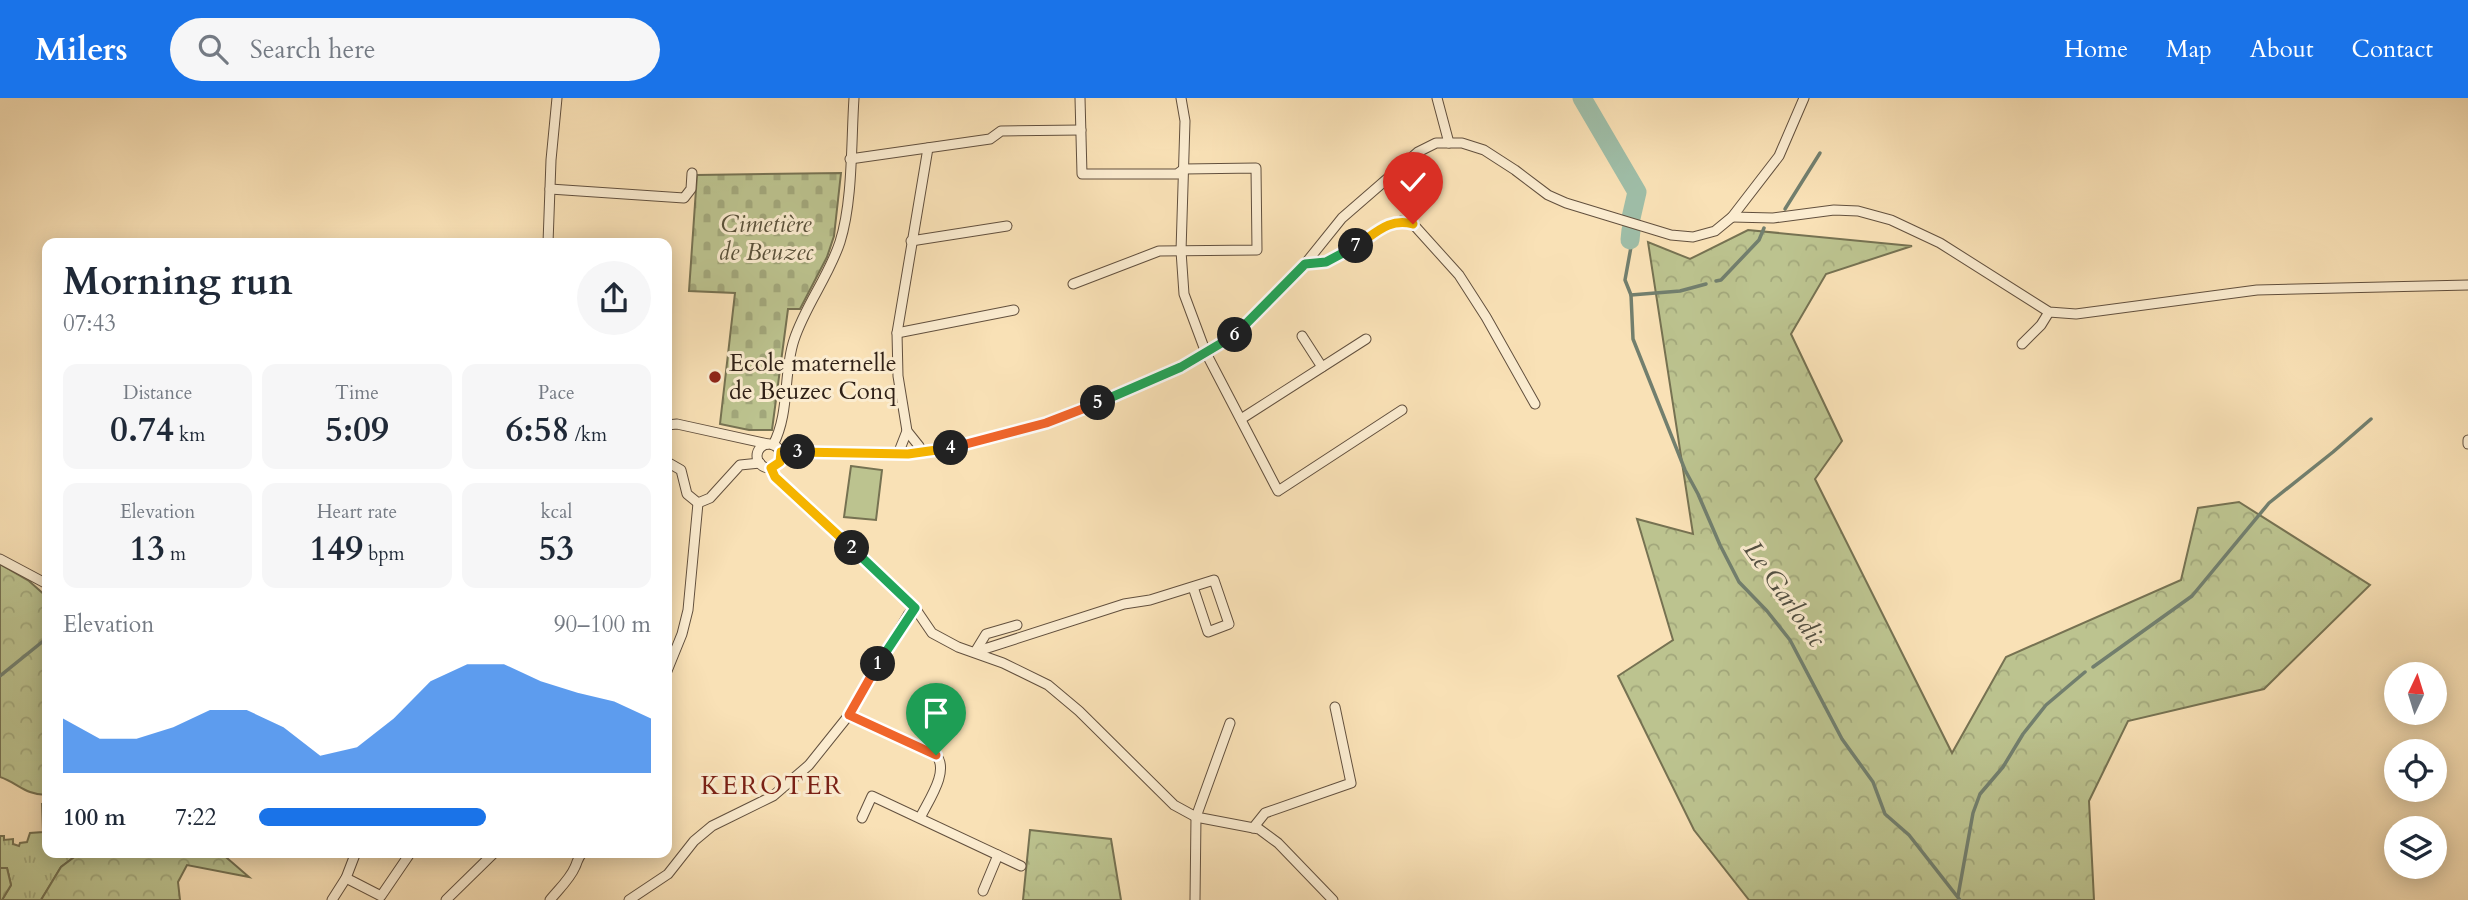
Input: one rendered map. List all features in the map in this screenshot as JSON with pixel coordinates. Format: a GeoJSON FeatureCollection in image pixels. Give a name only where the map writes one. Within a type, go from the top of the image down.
{"type":"FeatureCollection","features":[{"type":"Feature","properties":{"kind":"street"},"geometry":{"type":"LineString","coordinates":[[548,238],[557,98]]}},
{"type":"Feature","properties":{"kind":"street"},"geometry":{"type":"LineString","coordinates":[[771,468],[780,462],[774,447],[780,431],[794,338],[839,245],[846,219],[854,98]]}},
{"type":"Feature","properties":{"kind":"street"},"geometry":{"type":"LineString","coordinates":[[1073,284],[1159,251],[1257,250],[1256,168],[1184,169],[1177,174],[1082,174],[1080,98]]}},
{"type":"Feature","properties":{"kind":"street"},"geometry":{"type":"LineString","coordinates":[[1181,98],[1185,121],[1181,251],[1184,294],[1206,353],[1278,491],[1402,410]]}},
{"type":"Feature","properties":{"kind":"street"},"geometry":{"type":"LineString","coordinates":[[1437,98],[1449,144]]}},
{"type":"Feature","properties":{"kind":"street"},"geometry":{"type":"LineString","coordinates":[[672,424],[774,447],[898,454],[951,448],[1046,423],[1181,367],[1231,339],[1305,264],[1342,218],[1418,152],[1436,143],[1462,144],[1485,150],[1541,190],[1566,203],[1671,236],[1693,237],[1715,230],[1732,217],[1779,156],[1804,98]]}},
{"type":"Feature","properties":{"kind":"street"},"geometry":{"type":"LineString","coordinates":[[849,159],[990,139],[1001,131],[1081,130]]}},
{"type":"Feature","properties":{"kind":"street"},"geometry":{"type":"LineString","coordinates":[[922,453],[907,431],[898,376],[897,333],[928,148]]}},
{"type":"Feature","properties":{"kind":"street"},"geometry":{"type":"LineString","coordinates":[[550,189],[684,198],[691,190],[692,173]]}},
{"type":"Feature","properties":{"kind":"street"},"geometry":{"type":"LineString","coordinates":[[1732,217],[1773,218],[1834,210],[1858,211],[1891,220],[1940,243],[2049,312],[2076,314],[2257,290],[2468,285]]}},
{"type":"Feature","properties":{"kind":"street"},"geometry":{"type":"LineString","coordinates":[[1305,264],[1326,262],[1390,224],[1401,220],[1413,224],[1459,275],[1535,404]]}},
{"type":"Feature","properties":{"kind":"street"},"geometry":{"type":"LineString","coordinates":[[911,240],[1007,226]]}},
{"type":"Feature","properties":{"kind":"street"},"geometry":{"type":"LineString","coordinates":[[897,333],[1014,310]]}},
{"type":"Feature","properties":{"kind":"street"},"geometry":{"type":"LineString","coordinates":[[2022,344],[2041,325],[2049,312]]}},
{"type":"Feature","properties":{"kind":"street"},"geometry":{"type":"LineString","coordinates":[[1301,336],[1322,368]]}},
{"type":"Feature","properties":{"kind":"street"},"geometry":{"type":"LineString","coordinates":[[1241,419],[1366,339]]}},
{"type":"Feature","properties":{"kind":"street"},"geometry":{"type":"LineString","coordinates":[[898,454],[907,431]]}},
{"type":"Feature","properties":{"kind":"street"},"geometry":{"type":"LineString","coordinates":[[760,463],[757,457],[759,449],[774,447]]}},
{"type":"Feature","properties":{"kind":"street"},"geometry":{"type":"LineString","coordinates":[[698,503],[709,498],[740,465],[760,463],[771,468],[782,485],[915,608],[932,633],[958,647],[1048,685],[1111,742],[1151,785],[1174,805],[1196,817],[1253,828],[1278,843],[1333,900]]}},
{"type":"Feature","properties":{"kind":"street"},"geometry":{"type":"LineString","coordinates":[[672,466],[681,470],[687,494],[698,503]]}},
{"type":"Feature","properties":{"kind":"street"},"geometry":{"type":"LineString","coordinates":[[672,659],[688,610],[698,503]]}},
{"type":"Feature","properties":{"kind":"street"},"geometry":{"type":"LineString","coordinates":[[0,559],[42,581]]}},
{"type":"Feature","properties":{"kind":"street"},"geometry":{"type":"LineString","coordinates":[[975,652],[1124,604],[1150,600],[1214,580],[1229,624],[1208,632],[1193,587]]}},
{"type":"Feature","properties":{"kind":"street"},"geometry":{"type":"LineString","coordinates":[[629,900],[668,874],[694,841],[712,826],[756,806],[790,783],[809,765],[849,715],[908,615],[915,608]]}},
{"type":"Feature","properties":{"kind":"street"},"geometry":{"type":"LineString","coordinates":[[975,652],[986,635],[1017,625]]}},
{"type":"Feature","properties":{"kind":"street"},"geometry":{"type":"LineString","coordinates":[[1253,828],[1265,813],[1351,783],[1335,706]]}},
{"type":"Feature","properties":{"kind":"street"},"geometry":{"type":"LineString","coordinates":[[849,715],[936,755],[939,759],[941,772],[920,818]]}},
{"type":"Feature","properties":{"kind":"street"},"geometry":{"type":"LineString","coordinates":[[1195,900],[1196,817],[1230,723]]}},
{"type":"Feature","properties":{"kind":"street"},"geometry":{"type":"LineString","coordinates":[[862,818],[872,796],[1021,866]]}},
{"type":"Feature","properties":{"kind":"street"},"geometry":{"type":"LineString","coordinates":[[983,891],[998,855]]}},
{"type":"Feature","properties":{"kind":"street"},"geometry":{"type":"LineString","coordinates":[[332,900],[346,878],[354,858]]}},
{"type":"Feature","properties":{"kind":"street"},"geometry":{"type":"LineString","coordinates":[[346,878],[381,896],[407,858]]}},
{"type":"Feature","properties":{"kind":"street"},"geometry":{"type":"LineString","coordinates":[[446,900],[489,858]]}},
{"type":"Feature","properties":{"kind":"street"},"geometry":{"type":"LineString","coordinates":[[550,900],[575,867],[577,858]]}},
{"type":"Feature","properties":{"kind":"green space","name":"Cimetière de Beuzec"},"geometry":{"type":"Polygon","coordinates":[[[841,173],[834,236],[827,257],[800,309],[788,309],[772,430],[749,430],[720,424],[735,293],[689,291],[697,175],[841,173]]]}},
{"type":"Feature","properties":{"kind":"green space"},"geometry":{"type":"Polygon","coordinates":[[[1748,230],[1912,246],[1826,274],[1791,334],[1842,441],[1815,479],[1952,753],[2006,657],[2181,580],[2198,508],[2239,502],[2370,585],[2264,689],[2128,721],[2089,801],[2094,900],[1749,900],[1694,830],[1618,676],[1673,640],[1637,519],[1693,534],[1648,242],[1690,259],[1748,230]]]}},
{"type":"Feature","properties":{"kind":"green space"},"geometry":{"type":"Polygon","coordinates":[[[851,466],[882,470],[876,520],[844,517],[851,466]]]}},
{"type":"Feature","properties":{"kind":"green space"},"geometry":{"type":"Polygon","coordinates":[[[0,564],[29,581],[42,593],[42,794],[27,791],[0,777],[0,564]]]}},
{"type":"Feature","properties":{"kind":"green space"},"geometry":{"type":"Polygon","coordinates":[[[1030,830],[1111,839],[1121,900],[1023,900],[1030,830]]]}},
{"type":"Feature","properties":{"kind":"green space"},"geometry":{"type":"Polygon","coordinates":[[[42,832],[42,858],[73,858],[61,867],[41,900],[2,900],[11,885],[7,868],[0,868],[0,836],[4,836],[4,840],[13,839],[13,844],[19,846],[20,843],[27,842],[30,833],[42,832]]]}},
{"type":"Feature","properties":{"kind":"green space"},"geometry":{"type":"Polygon","coordinates":[[[73,858],[227,858],[249,877],[187,865],[178,882],[180,900],[41,900],[61,867],[73,858]]]}},
{"type":"Feature","properties":{"kind":"green space"},"geometry":{"type":"Polygon","coordinates":[[[0,868],[7,868],[11,885],[2,900],[0,900],[0,868]]]}},
{"type":"Feature","properties":{"kind":"waterway","name":"Le Garlodic"},"geometry":{"type":"LineString","coordinates":[[1582,98],[1637,192],[1631,218]]}},
{"type":"Feature","properties":{"kind":"waterway"},"geometry":{"type":"LineString","coordinates":[[1785,209],[1820,153]]}},
{"type":"Feature","properties":{"kind":"waterway"},"geometry":{"type":"LineString","coordinates":[[1716,281],[1721,280],[1759,240],[1764,228]]}},
{"type":"Feature","properties":{"kind":"waterway","name":"Le Garlodic"},"geometry":{"type":"LineString","coordinates":[[1630,240],[1631,230]]}},
{"type":"Feature","properties":{"kind":"waterway","name":"Le Garlodic"},"geometry":{"type":"LineString","coordinates":[[1631,247],[1625,280],[1631,295],[1633,339],[1685,470],[1720,545],[1739,582],[1790,640],[1842,739],[1873,782],[1885,814],[1909,835],[1960,900]]}},
{"type":"Feature","properties":{"kind":"waterway"},"geometry":{"type":"LineString","coordinates":[[1631,295],[1680,291],[1706,284]]}},
{"type":"Feature","properties":{"kind":"waterway"},"geometry":{"type":"LineString","coordinates":[[2093,667],[2192,596],[2269,503],[2371,419]]}},
{"type":"Feature","properties":{"kind":"waterway"},"geometry":{"type":"LineString","coordinates":[[0,676],[42,642]]}},
{"type":"Feature","properties":{"kind":"waterway"},"geometry":{"type":"LineString","coordinates":[[1958,896],[1973,813],[1980,794],[2003,767],[2023,734],[2046,705],[2085,672]]}},
{"type":"Feature","properties":{"kind":"place","name":"Ecole maternelle de Beuzec Conq"},"geometry":{"type":"Point","coordinates":[715,377]}},
{"type":"Feature","properties":{"kind":"district","name":"KEROTER"},"geometry":{"type":"Point","coordinates":[772,785]}},
{"type":"Feature","properties":{"kind":"route"},"geometry":{"type":"LineString","coordinates":[[936,755],[849,715],[908,615],[915,608],[775,477],[771,468],[780,462],[781,452],[922,453],[1046,423],[1080,411],[1181,367],[1231,339],[1305,264],[1326,262],[1390,224],[1401,220],[1413,224]]}}]}
